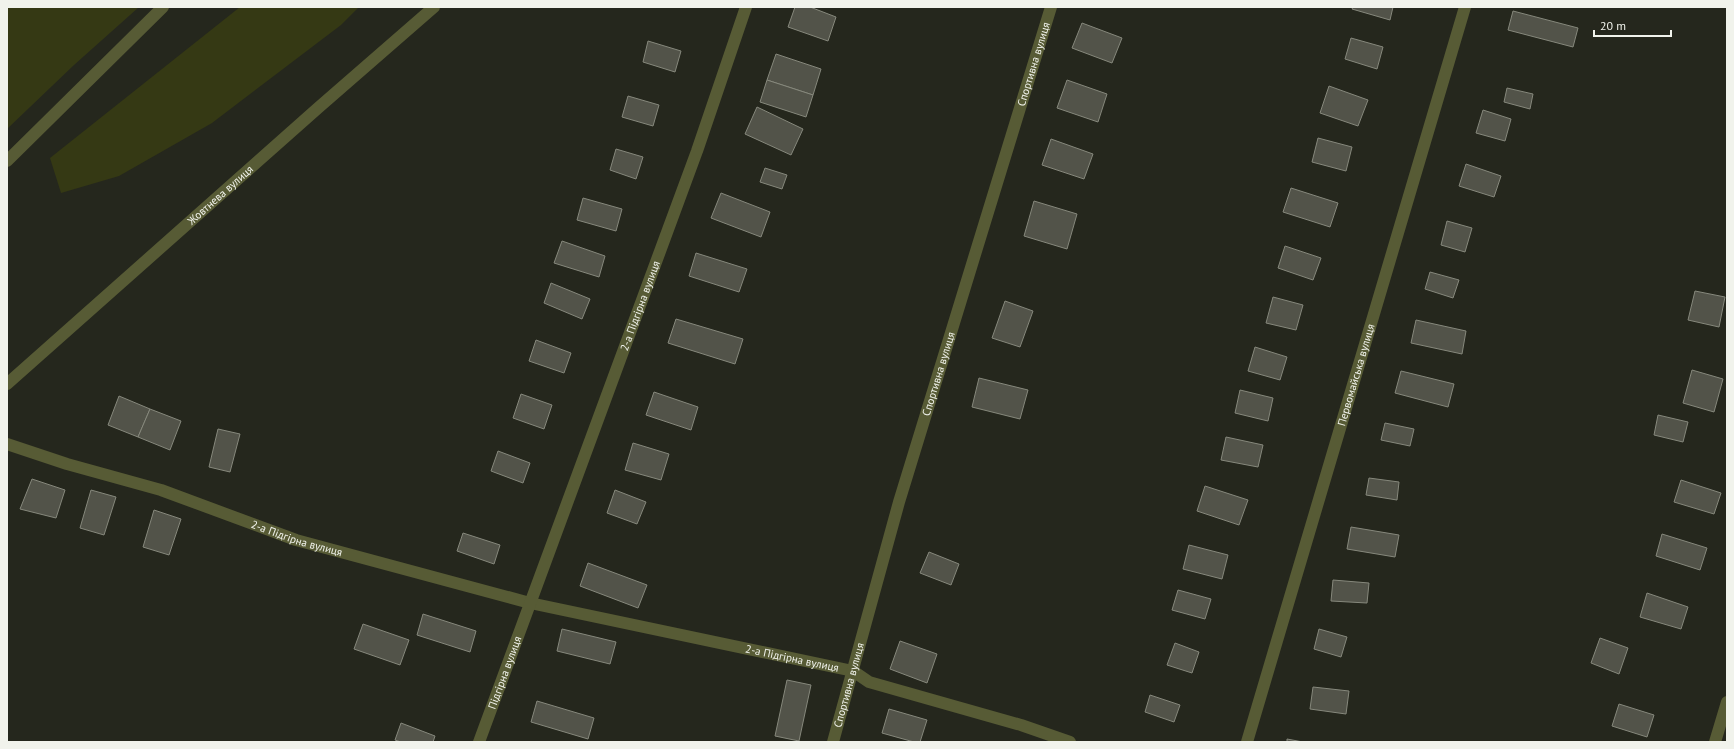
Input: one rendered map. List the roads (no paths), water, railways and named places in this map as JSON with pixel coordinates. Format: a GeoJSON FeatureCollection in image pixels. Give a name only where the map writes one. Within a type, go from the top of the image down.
{"type":"FeatureCollection","features":[{"type":"Feature","properties":{"kind":"street"},"geometry":{"type":"LineString","coordinates":[[7,161],[163,7]]}},
{"type":"Feature","properties":{"kind":"street","name":"Жовтнева вулиця"},"geometry":{"type":"LineString","coordinates":[[7,384],[312,113],[434,7]]}},
{"type":"Feature","properties":{"kind":"street","name":"2-а Підгірна вулиця"},"geometry":{"type":"LineString","coordinates":[[530,603],[694,158],[746,7]]}},
{"type":"Feature","properties":{"kind":"street","name":"Спортивна вулиця"},"geometry":{"type":"LineString","coordinates":[[833,742],[899,502],[1050,7]]}},
{"type":"Feature","properties":{"kind":"street","name":"Первомайська вулиця"},"geometry":{"type":"LineString","coordinates":[[1247,742],[1465,7]]}},
{"type":"Feature","properties":{"kind":"street","name":"2-а Підгірна вулиця"},"geometry":{"type":"LineString","coordinates":[[7,444],[67,464],[161,490],[296,540],[530,603],[853,671],[869,682],[1021,725],[1070,742]]}},
{"type":"Feature","properties":{"kind":"street","name":"Підгірна вулиця"},"geometry":{"type":"LineString","coordinates":[[479,742],[530,603]]}},
{"type":"Feature","properties":{"kind":"street"},"geometry":{"type":"LineString","coordinates":[[1715,742],[1727,702]]}}]}
